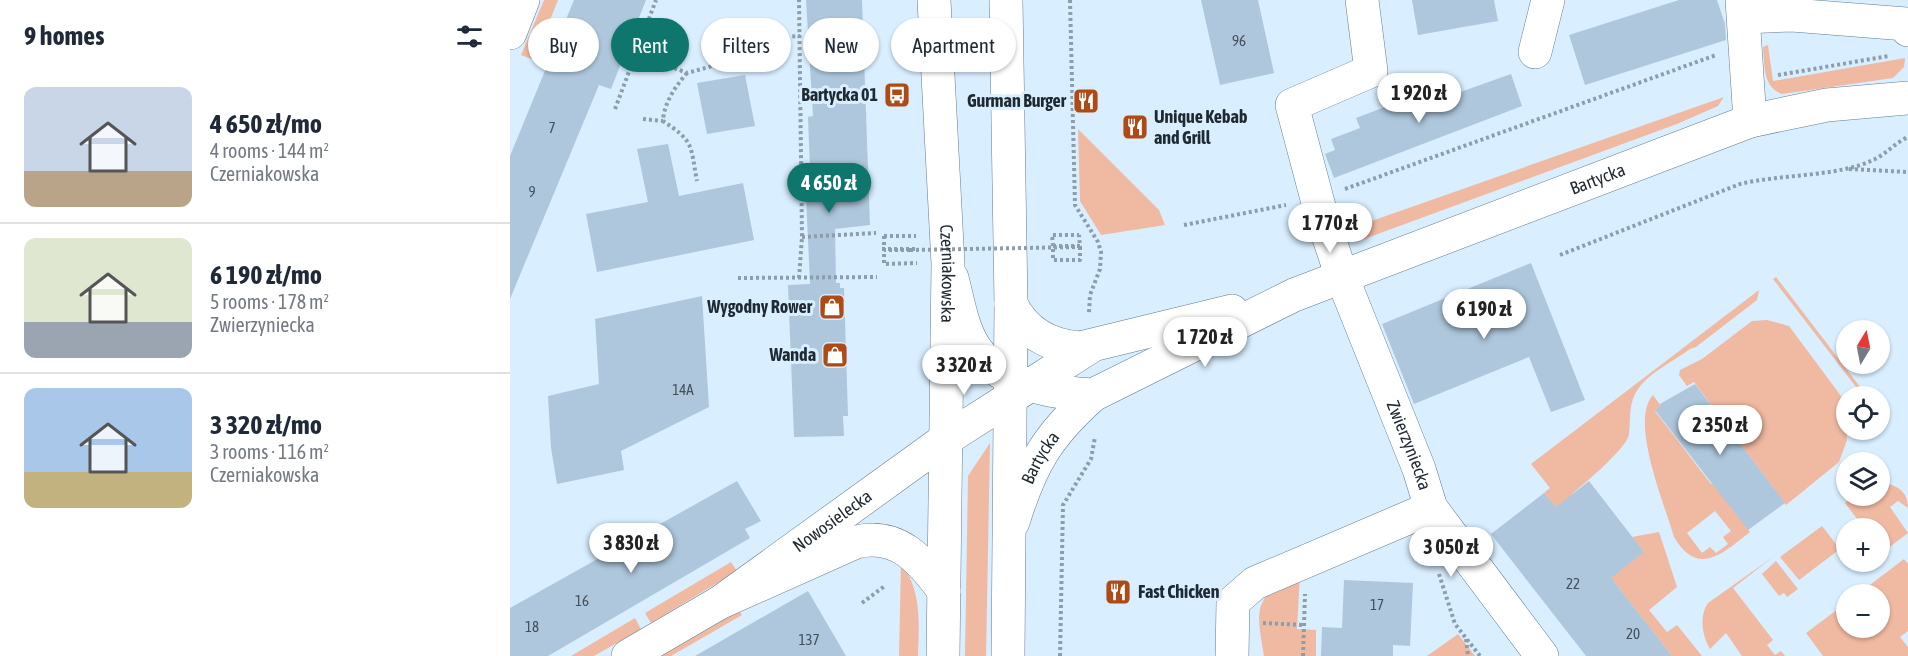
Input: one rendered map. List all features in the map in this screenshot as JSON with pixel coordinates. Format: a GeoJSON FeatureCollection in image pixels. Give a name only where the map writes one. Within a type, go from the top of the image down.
{"type":"FeatureCollection","features":[{"type":"Feature","properties":{"kind":"street"},"geometry":{"type":"LineString","coordinates":[[510,33],[523,0]]}},
{"type":"Feature","properties":{"kind":"street","name":"Czerniakowska"},"geometry":{"type":"LineString","coordinates":[[934,0],[948,264],[943,656]]}},
{"type":"Feature","properties":{"kind":"street"},"geometry":{"type":"LineString","coordinates":[[1006,0],[1011,304],[1016,385],[1009,532],[1008,656]]}},
{"type":"Feature","properties":{"kind":"street","name":"Zwierzyniecka"},"geometry":{"type":"LineString","coordinates":[[1362,0],[1371,72],[1292,105],[1317,199],[1342,277],[1419,469],[1431,508],[1542,656]]}},
{"type":"Feature","properties":{"kind":"street"},"geometry":{"type":"LineString","coordinates":[[1535,51],[1548,0]]}},
{"type":"Feature","properties":{"kind":"street"},"geometry":{"type":"LineString","coordinates":[[1750,121],[1744,21],[1792,15],[1905,24],[1903,43]]}},
{"type":"Feature","properties":{"kind":"street","name":"Bartycka"},"geometry":{"type":"LineString","coordinates":[[1009,532],[1026,479],[1044,446],[1066,419],[1093,395],[1294,295],[1750,121],[1827,105],[1908,98]]}},
{"type":"Feature","properties":{"kind":"street","name":"Bartycka"},"geometry":{"type":"LineString","coordinates":[[948,264],[968,333],[976,349],[988,364],[1016,385],[1058,393],[1093,395]]}},
{"type":"Feature","properties":{"kind":"street","name":"Bartycka"},"geometry":{"type":"LineString","coordinates":[[1011,304],[1017,317],[1041,339],[1067,347],[1090,333],[1294,295]]}},
{"type":"Feature","properties":{"kind":"street","name":"Bartycka"},"geometry":{"type":"LineString","coordinates":[[946,439],[1016,385],[1090,333]]}},
{"type":"Feature","properties":{"kind":"street","name":"Nowosielecka"},"geometry":{"type":"LineString","coordinates":[[628,656],[719,603],[946,439]]}},
{"type":"Feature","properties":{"kind":"street"},"geometry":{"type":"LineString","coordinates":[[1232,656],[1233,602],[1255,583],[1431,508]]}},
{"type":"Feature","properties":{"kind":"street","name":"Nowosielecka"},"geometry":{"type":"LineString","coordinates":[[719,603],[856,542],[874,538],[892,541],[924,564],[944,591]]}},
{"type":"Feature","properties":{"kind":"path"},"geometry":{"type":"LineString","coordinates":[[649,18],[656,0]]}},
{"type":"Feature","properties":{"kind":"path"},"geometry":{"type":"LineString","coordinates":[[799,0],[802,237],[799,278]]}},
{"type":"Feature","properties":{"kind":"path"},"geometry":{"type":"LineString","coordinates":[[1070,0],[1075,205],[1098,242],[1101,252],[1100,269],[1090,295],[1090,333]]}},
{"type":"Feature","properties":{"kind":"path"},"geometry":{"type":"LineString","coordinates":[[1184,225],[1317,199],[1744,21]]}},
{"type":"Feature","properties":{"kind":"path"},"geometry":{"type":"LineString","coordinates":[[663,122],[664,113],[676,85],[687,73],[709,67],[774,38],[800,36]]}},
{"type":"Feature","properties":{"kind":"path"},"geometry":{"type":"LineString","coordinates":[[1776,66],[1777,75],[1903,43]]}},
{"type":"Feature","properties":{"kind":"path"},"geometry":{"type":"LineString","coordinates":[[615,109],[628,72]]}},
{"type":"Feature","properties":{"kind":"path"},"geometry":{"type":"LineString","coordinates":[[643,120],[663,122],[683,133],[689,142],[697,181]]}},
{"type":"Feature","properties":{"kind":"path"},"geometry":{"type":"LineString","coordinates":[[1560,255],[1740,184],[1767,177],[1845,168],[1875,160],[1893,144],[1908,137]]}},
{"type":"Feature","properties":{"kind":"path"},"geometry":{"type":"LineString","coordinates":[[1845,168],[1908,172]]}},
{"type":"Feature","properties":{"kind":"path"},"geometry":{"type":"LineString","coordinates":[[802,237],[876,233]]}},
{"type":"Feature","properties":{"kind":"path"},"geometry":{"type":"LineString","coordinates":[[1079,235],[1080,260],[1053,260],[1053,246],[1052,236],[1079,235]]}},
{"type":"Feature","properties":{"kind":"path"},"geometry":{"type":"LineString","coordinates":[[884,236],[916,236],[916,249],[917,264],[884,264],[884,236]]}},
{"type":"Feature","properties":{"kind":"path"},"geometry":{"type":"LineString","coordinates":[[1053,246],[1080,247]]}},
{"type":"Feature","properties":{"kind":"path"},"geometry":{"type":"LineString","coordinates":[[883,250],[1080,247]]}},
{"type":"Feature","properties":{"kind":"path"},"geometry":{"type":"LineString","coordinates":[[883,250],[916,249]]}},
{"type":"Feature","properties":{"kind":"path"},"geometry":{"type":"LineString","coordinates":[[738,278],[877,277]]}},
{"type":"Feature","properties":{"kind":"path"},"geometry":{"type":"LineString","coordinates":[[1060,656],[1063,505],[1091,459],[1094,429]]}},
{"type":"Feature","properties":{"kind":"path"},"geometry":{"type":"LineString","coordinates":[[1303,656],[1307,561]]}},
{"type":"Feature","properties":{"kind":"path"},"geometry":{"type":"LineString","coordinates":[[1437,570],[1455,624],[1480,656]]}},
{"type":"Feature","properties":{"kind":"path"},"geometry":{"type":"LineString","coordinates":[[862,603],[886,585]]}},
{"type":"Feature","properties":{"kind":"path"},"geometry":{"type":"LineString","coordinates":[[1258,623],[1305,625]]}},
{"type":"Feature","properties":{"kind":"path"},"geometry":{"type":"LineString","coordinates":[[1465,637],[1468,656]]}},
{"type":"Feature","properties":{"kind":"shaded area"},"geometry":{"type":"Polygon","coordinates":[[[544,0],[558,0],[551,18],[536,18],[544,0]]]}},
{"type":"Feature","properties":{"kind":"shaded area"},"geometry":{"type":"Polygon","coordinates":[[[528,38],[528,58],[521,55],[528,38]]]}},
{"type":"Feature","properties":{"kind":"shaded area"},"geometry":{"type":"Polygon","coordinates":[[[1768,45],[1773,81],[1905,58],[1904,67],[1893,78],[1782,94],[1771,86],[1766,74],[1763,47],[1768,45]]]}},
{"type":"Feature","properties":{"kind":"shaded area"},"geometry":{"type":"Polygon","coordinates":[[[1724,97],[1718,106],[1677,124],[1356,242],[1343,234],[1346,230],[1724,97]]]}},
{"type":"Feature","properties":{"kind":"shaded area"},"geometry":{"type":"Polygon","coordinates":[[[1078,129],[1159,210],[1165,225],[1101,235],[1080,201],[1078,129]]]}},
{"type":"Feature","properties":{"kind":"shaded area"},"geometry":{"type":"Polygon","coordinates":[[[1776,277],[1836,355],[1836,361],[1773,279],[1776,277]]]}},
{"type":"Feature","properties":{"kind":"shaded area"},"geometry":{"type":"Polygon","coordinates":[[[1759,290],[1757,300],[1696,347],[1662,367],[1643,383],[1633,400],[1627,440],[1605,465],[1572,494],[1589,517],[1644,552],[1632,537],[1659,532],[1677,587],[1649,610],[1667,632],[1677,625],[1702,656],[1672,656],[1544,493],[1550,488],[1531,464],[1759,290]]]}},
{"type":"Feature","properties":{"kind":"shaded area"},"geometry":{"type":"Polygon","coordinates":[[[1767,320],[1789,326],[1836,389],[1836,440],[1847,440],[1843,452],[1836,452],[1836,464],[1786,505],[1694,382],[1687,386],[1679,375],[1680,370],[1702,359],[1752,321],[1767,320]]]}},
{"type":"Feature","properties":{"kind":"shaded area"},"geometry":{"type":"Polygon","coordinates":[[[1846,374],[1850,374],[1859,386],[1855,386],[1846,374]]]}},
{"type":"Feature","properties":{"kind":"shaded area"},"geometry":{"type":"Polygon","coordinates":[[[1653,395],[1661,406],[1655,411],[1711,484],[1714,483],[1750,532],[1720,554],[1701,559],[1692,556],[1674,537],[1651,464],[1645,424],[1647,407],[1653,395]],[[1715,511],[1687,533],[1702,553],[1710,547],[1716,553],[1728,544],[1723,537],[1731,531],[1715,511]]]}},
{"type":"Feature","properties":{"kind":"shaded area"},"geometry":{"type":"Polygon","coordinates":[[[990,443],[986,656],[965,656],[968,476],[990,443]]]}},
{"type":"Feature","properties":{"kind":"shaded area"},"geometry":{"type":"Polygon","coordinates":[[[1890,485],[1900,489],[1906,497],[1908,508],[1898,501],[1890,507],[1908,533],[1890,547],[1890,518],[1856,518],[1847,506],[1890,506],[1890,485]]]}},
{"type":"Feature","properties":{"kind":"shaded area"},"geometry":{"type":"Polygon","coordinates":[[[1822,526],[1836,544],[1836,552],[1799,580],[1780,557],[1822,526]]]}},
{"type":"Feature","properties":{"kind":"shaded area"},"geometry":{"type":"Polygon","coordinates":[[[1773,557],[1733,588],[1773,640],[1767,645],[1775,655],[1781,651],[1785,656],[1742,656],[1726,633],[1710,649],[1703,626],[1703,614],[1708,603],[1773,557]]]}},
{"type":"Feature","properties":{"kind":"shaded area"},"geometry":{"type":"Polygon","coordinates":[[[1904,559],[1908,564],[1908,631],[1900,637],[1908,647],[1908,656],[1823,656],[1806,633],[1836,610],[1836,638],[1890,638],[1890,584],[1871,584],[1890,572],[1904,559]]]}},
{"type":"Feature","properties":{"kind":"shaded area"},"geometry":{"type":"Polygon","coordinates":[[[1776,561],[1798,589],[1787,597],[1784,593],[1779,596],[1762,574],[1776,561]]]}},
{"type":"Feature","properties":{"kind":"shaded area"},"geometry":{"type":"Polygon","coordinates":[[[731,562],[737,571],[651,623],[645,613],[731,562]]]}},
{"type":"Feature","properties":{"kind":"shaded area"},"geometry":{"type":"Polygon","coordinates":[[[901,563],[913,585],[916,596],[919,619],[918,656],[899,656],[901,563]]]}},
{"type":"Feature","properties":{"kind":"shaded area"},"geometry":{"type":"Polygon","coordinates":[[[1300,574],[1297,629],[1316,630],[1316,656],[1264,656],[1259,615],[1261,606],[1265,597],[1273,589],[1300,574]]]}},
{"type":"Feature","properties":{"kind":"shaded area"},"geometry":{"type":"Polygon","coordinates":[[[738,609],[742,615],[671,656],[659,656],[738,609]]]}},
{"type":"Feature","properties":{"kind":"shaded area"},"geometry":{"type":"Polygon","coordinates":[[[635,618],[641,629],[594,656],[571,656],[635,618]]]}},
{"type":"Feature","properties":{"kind":"shaded area"},"geometry":{"type":"Polygon","coordinates":[[[1458,634],[1475,656],[1427,656],[1458,634]]]}},
{"type":"Feature","properties":{"kind":"building"},"geometry":{"type":"Polygon","coordinates":[[[574,0],[646,0],[639,18],[611,18],[611,72],[618,72],[611,89],[599,85],[510,299],[510,156],[544,72],[599,72],[599,18],[567,18],[574,0]]]}},
{"type":"Feature","properties":{"kind":"building"},"geometry":{"type":"Polygon","coordinates":[[[806,0],[862,0],[863,18],[807,18],[806,0]]]}},
{"type":"Feature","properties":{"kind":"building"},"geometry":{"type":"Polygon","coordinates":[[[1201,0],[1258,0],[1274,73],[1220,85],[1201,0]]]}},
{"type":"Feature","properties":{"kind":"building"},"geometry":{"type":"Polygon","coordinates":[[[1412,0],[1494,0],[1498,21],[1418,35],[1412,0]]]}},
{"type":"Feature","properties":{"kind":"building"},"geometry":{"type":"Polygon","coordinates":[[[1679,0],[1717,0],[1725,24],[1726,40],[1585,85],[1569,35],[1679,0]]]}},
{"type":"Feature","properties":{"kind":"building"},"geometry":{"type":"Polygon","coordinates":[[[810,72],[865,72],[870,225],[835,229],[836,283],[840,283],[840,288],[844,288],[848,416],[843,416],[844,436],[794,437],[788,285],[810,284],[806,196],[811,195],[808,117],[813,116],[810,72]]]}},
{"type":"Feature","properties":{"kind":"building"},"geometry":{"type":"Polygon","coordinates":[[[1511,74],[1522,106],[1334,178],[1325,154],[1335,150],[1331,139],[1360,128],[1356,118],[1406,99],[1410,110],[1511,74]]]}},
{"type":"Feature","properties":{"kind":"building"},"geometry":{"type":"Polygon","coordinates":[[[745,75],[755,126],[707,134],[697,83],[745,75]]]}},
{"type":"Feature","properties":{"kind":"building"},"geometry":{"type":"Polygon","coordinates":[[[668,144],[679,196],[743,183],[754,240],[597,272],[586,214],[648,202],[637,149],[668,144]]]}},
{"type":"Feature","properties":{"kind":"building"},"geometry":{"type":"Polygon","coordinates":[[[1531,263],[1585,400],[1551,412],[1529,357],[1414,404],[1382,324],[1531,263]]]}},
{"type":"Feature","properties":{"kind":"building"},"geometry":{"type":"Polygon","coordinates":[[[702,296],[709,407],[621,451],[624,470],[557,484],[551,448],[548,396],[599,384],[595,319],[702,296]]]}},
{"type":"Feature","properties":{"kind":"building"},"geometry":{"type":"Polygon","coordinates":[[[1695,384],[1785,503],[1748,530],[1655,410],[1661,406],[1660,404],[1695,384]]]}},
{"type":"Feature","properties":{"kind":"building"},"geometry":{"type":"Polygon","coordinates":[[[737,481],[761,521],[745,529],[750,538],[548,656],[510,656],[510,608],[737,481]]]}},
{"type":"Feature","properties":{"kind":"building"},"geometry":{"type":"Polygon","coordinates":[[[1589,481],[1644,552],[1611,578],[1672,656],[1586,656],[1491,534],[1544,493],[1556,507],[1589,481]]]}},
{"type":"Feature","properties":{"kind":"building"},"geometry":{"type":"Polygon","coordinates":[[[1344,580],[1413,583],[1410,646],[1393,645],[1393,656],[1321,656],[1322,627],[1342,628],[1344,580]]]}},
{"type":"Feature","properties":{"kind":"building"},"geometry":{"type":"Polygon","coordinates":[[[808,591],[846,656],[695,656],[808,591]]]}},
{"type":"Feature","properties":{"kind":"place","name":"Bartycka 01"},"geometry":{"type":"Point","coordinates":[897,95]}},
{"type":"Feature","properties":{"kind":"place","name":"Gurman Burger"},"geometry":{"type":"Point","coordinates":[1086,101]}},
{"type":"Feature","properties":{"kind":"place","name":"Unique Kebab and Grill"},"geometry":{"type":"Point","coordinates":[1135,127]}},
{"type":"Feature","properties":{"kind":"place","name":"Wygodny Rower"},"geometry":{"type":"Point","coordinates":[832,307]}},
{"type":"Feature","properties":{"kind":"place","name":"Wanda"},"geometry":{"type":"Point","coordinates":[835,355]}},
{"type":"Feature","properties":{"kind":"place","name":"Fast Chicken"},"geometry":{"type":"Point","coordinates":[1118,592]}}]}
